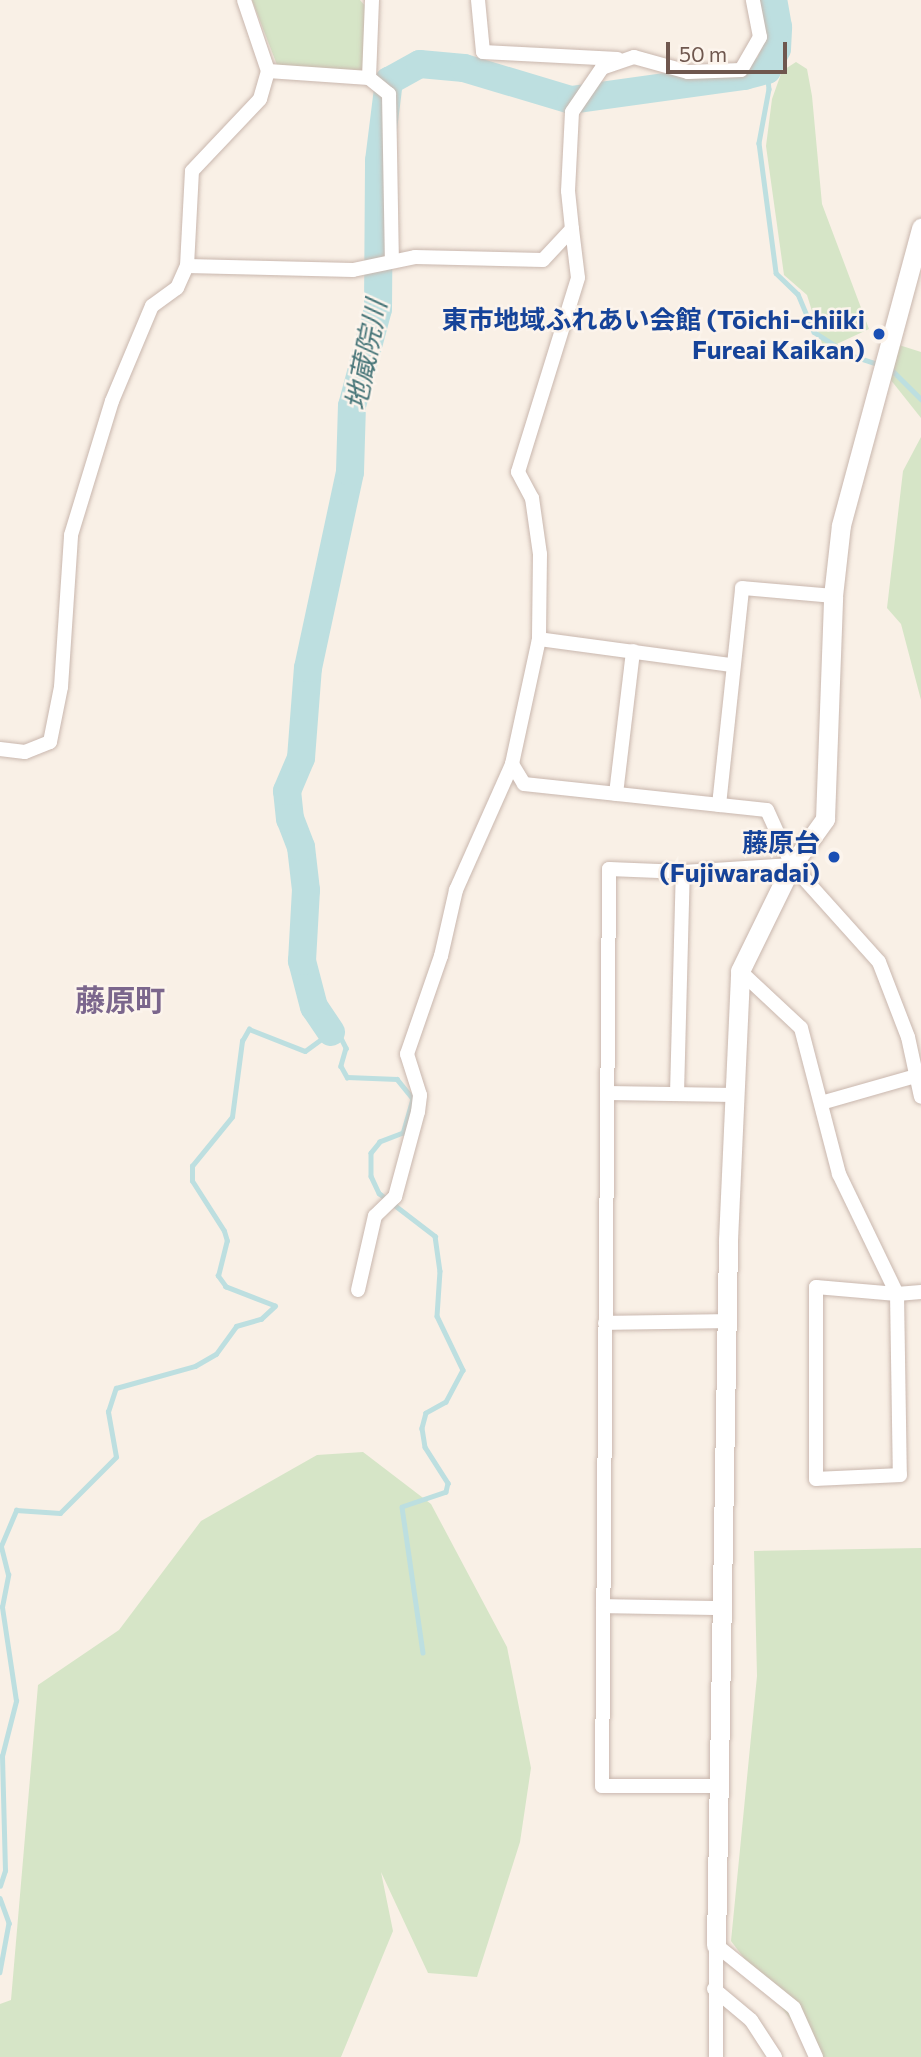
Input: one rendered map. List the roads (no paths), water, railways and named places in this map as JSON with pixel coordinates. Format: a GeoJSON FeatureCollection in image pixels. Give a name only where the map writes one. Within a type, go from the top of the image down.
{"type":"FeatureCollection","features":[{"type":"Feature","properties":{"kind":"street"},"geometry":{"type":"LineString","coordinates":[[0,749],[25,752],[50,742],[61,687],[72,535],[112,401],[152,306],[177,288],[187,266],[192,171],[260,99],[268,71],[244,0]]}},
{"type":"Feature","properties":{"kind":"street"},"geometry":{"type":"LineString","coordinates":[[369,78],[372,0]]}},
{"type":"Feature","properties":{"kind":"street"},"geometry":{"type":"LineString","coordinates":[[478,0],[482,52],[618,59],[634,57],[688,72],[741,70],[760,37],[753,0]]}},
{"type":"Feature","properties":{"kind":"street"},"geometry":{"type":"LineString","coordinates":[[358,1290],[375,1216],[396,1197],[418,1112],[420,1096],[407,1054],[441,956],[456,890],[512,764],[538,639],[540,554],[531,498],[518,472],[578,278],[568,191],[572,112],[602,68],[618,59]]}},
{"type":"Feature","properties":{"kind":"street"},"geometry":{"type":"LineString","coordinates":[[268,71],[369,78],[389,94],[391,258]]}},
{"type":"Feature","properties":{"kind":"street"},"geometry":{"type":"LineString","coordinates":[[716,2057],[714,1989],[721,1786],[726,1321],[740,971],[792,865],[825,819],[833,596],[841,525],[884,353],[921,228]]}},
{"type":"Feature","properties":{"kind":"street"},"geometry":{"type":"LineString","coordinates":[[187,266],[353,270],[391,258],[543,260],[572,229]]}},
{"type":"Feature","properties":{"kind":"street"},"geometry":{"type":"LineString","coordinates":[[719,805],[742,588],[833,596]]}},
{"type":"Feature","properties":{"kind":"street"},"geometry":{"type":"LineString","coordinates":[[538,639],[732,664]]}},
{"type":"Feature","properties":{"kind":"street"},"geometry":{"type":"LineString","coordinates":[[617,794],[633,651]]}},
{"type":"Feature","properties":{"kind":"street"},"geometry":{"type":"LineString","coordinates":[[512,764],[524,784],[767,810],[792,865],[879,962],[908,1037],[921,1097]]}},
{"type":"Feature","properties":{"kind":"street"},"geometry":{"type":"LineString","coordinates":[[721,1786],[601,1786],[609,869],[683,872],[792,865]]}},
{"type":"Feature","properties":{"kind":"street"},"geometry":{"type":"LineString","coordinates":[[677,1094],[683,872]]}},
{"type":"Feature","properties":{"kind":"street"},"geometry":{"type":"LineString","coordinates":[[740,971],[801,1028],[839,1174],[897,1294],[900,1475],[816,1479],[816,1287],[897,1294],[921,1292]]}},
{"type":"Feature","properties":{"kind":"street"},"geometry":{"type":"LineString","coordinates":[[821,1103],[916,1076]]}},
{"type":"Feature","properties":{"kind":"street"},"geometry":{"type":"LineString","coordinates":[[607,1093],[734,1095]]}},
{"type":"Feature","properties":{"kind":"street"},"geometry":{"type":"LineString","coordinates":[[605,1323],[726,1321]]}},
{"type":"Feature","properties":{"kind":"street"},"geometry":{"type":"LineString","coordinates":[[603,1606],[722,1608]]}},
{"type":"Feature","properties":{"kind":"street"},"geometry":{"type":"LineString","coordinates":[[716,1945],[794,2008],[816,2057]]}},
{"type":"Feature","properties":{"kind":"street"},"geometry":{"type":"LineString","coordinates":[[714,1989],[751,2020],[775,2057]]}},
{"type":"Feature","properties":{"kind":"waterway","name":"地蔵院川"},"geometry":{"type":"LineString","coordinates":[[331,1032],[314,1007],[302,961],[306,890],[301,847],[290,819],[287,791],[301,758],[308,668],[350,472],[352,406],[378,309],[379,161],[389,81],[420,64],[464,68],[571,100],[744,76],[767,70],[777,49],[778,27],[773,0]]}},
{"type":"Feature","properties":{"kind":"waterway"},"geometry":{"type":"LineString","coordinates":[[767,70],[769,89],[759,143],[776,273],[798,294],[814,332],[850,355],[878,364]]}},
{"type":"Feature","properties":{"kind":"waterway"},"geometry":{"type":"LineString","coordinates":[[890,368],[921,399]]}},
{"type":"Feature","properties":{"kind":"waterway"},"geometry":{"type":"LineString","coordinates":[[0,1886],[5,1871],[2,1756],[16,1701],[2,1607],[8,1575],[1,1546],[16,1510],[60,1513],[116,1457],[108,1412],[116,1388],[195,1366],[216,1354],[236,1326],[261,1319],[275,1306],[226,1287],[218,1276],[227,1241],[224,1231],[192,1181],[192,1166],[232,1117],[242,1041],[249,1029],[305,1051],[331,1032],[339,1034],[346,1048],[341,1066],[347,1077],[397,1079],[413,1099],[403,1133],[380,1142],[371,1153],[371,1176],[379,1193],[435,1236],[440,1271],[437,1316],[463,1370],[446,1402],[426,1413],[422,1428],[425,1447],[448,1483],[446,1492],[402,1507],[423,1652]]}},
{"type":"Feature","properties":{"kind":"waterway"},"geometry":{"type":"LineString","coordinates":[[0,1898],[9,1923],[0,1972]]}},
{"type":"Feature","properties":{"kind":"place","name":"東市地域ふれあい会館 (Tōichi-chiiki Fureai Kaikan)"},"geometry":{"type":"Point","coordinates":[879,334]}},
{"type":"Feature","properties":{"kind":"place","name":"藤原台 (Fujiwaradai)"},"geometry":{"type":"Point","coordinates":[834,857]}},
{"type":"Feature","properties":{"kind":"district","name":"藤原町"},"geometry":{"type":"Point","coordinates":[120,999]}}]}
